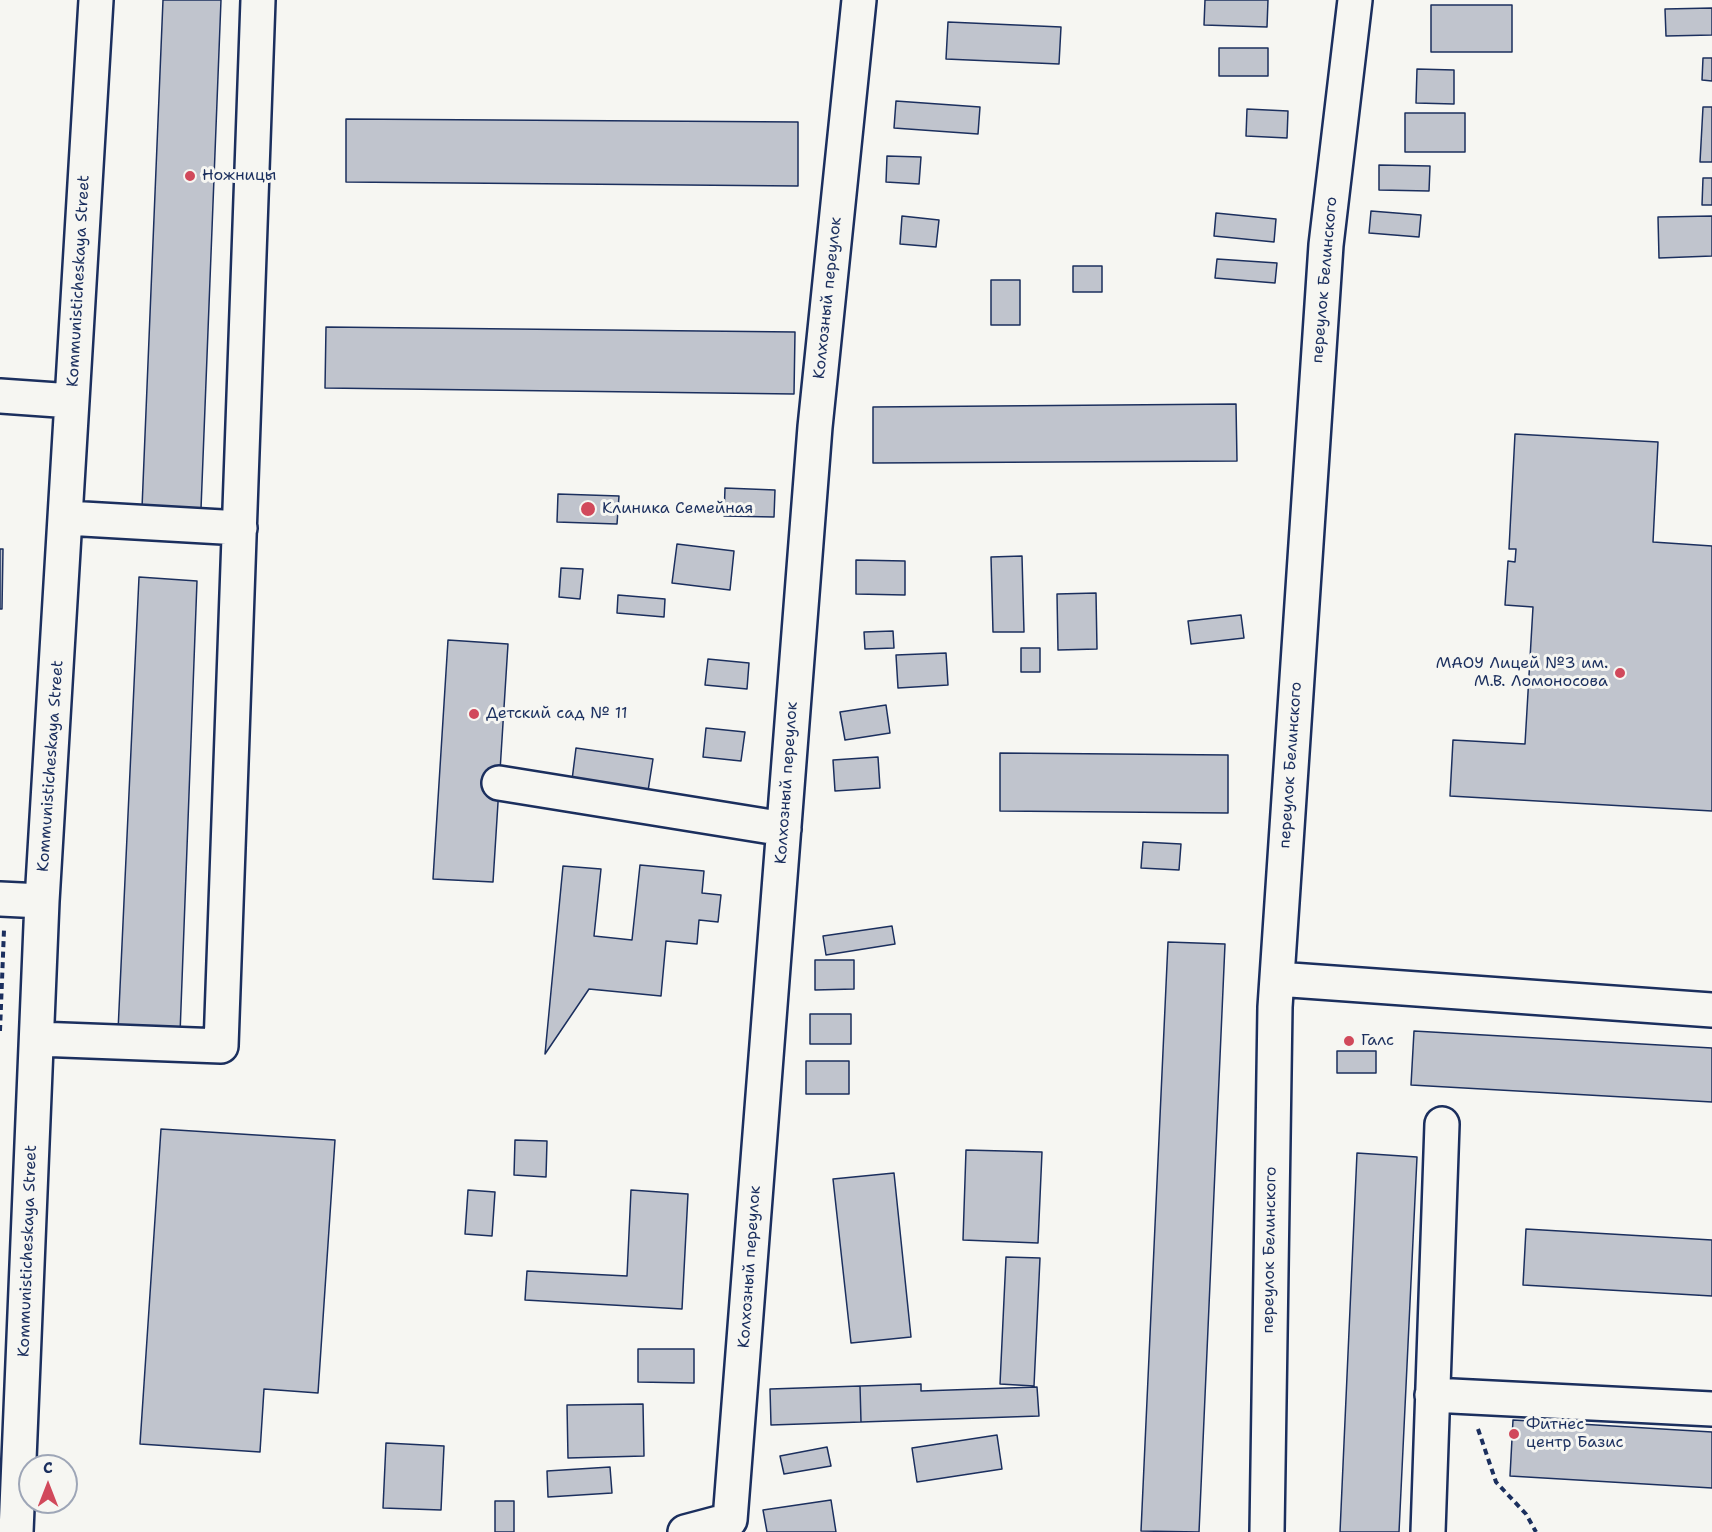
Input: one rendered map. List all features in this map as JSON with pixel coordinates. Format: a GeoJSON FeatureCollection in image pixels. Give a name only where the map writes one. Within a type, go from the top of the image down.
{"type":"FeatureCollection","features":[{"type":"Feature","properties":{"kind":"street","name":"Kommunisticheskaya Street"},"geometry":{"type":"LineString","coordinates":[[11,1524],[37,1039],[42,901],[96,0]]}},
{"type":"Feature","properties":{"kind":"street"},"geometry":{"type":"LineString","coordinates":[[37,1039],[221,1046],[258,0]]}},
{"type":"Feature","properties":{"kind":"street","name":"Колхозный переулок"},"geometry":{"type":"LineString","coordinates":[[685,1532],[730,1520],[815,427],[859,0]]}},
{"type":"Feature","properties":{"kind":"street","name":"переулок Белинского"},"geometry":{"type":"LineString","coordinates":[[1267,1532],[1272,1106],[1277,979],[1326,245],[1355,0]]}},
{"type":"Feature","properties":{"kind":"street"},"geometry":{"type":"LineString","coordinates":[[0,396],[72,401]]}},
{"type":"Feature","properties":{"kind":"street"},"geometry":{"type":"LineString","coordinates":[[66,518],[240,528]]}},
{"type":"Feature","properties":{"kind":"street"},"geometry":{"type":"LineString","coordinates":[[499,783],[784,829]]}},
{"type":"Feature","properties":{"kind":"street"},"geometry":{"type":"LineString","coordinates":[[3,900],[42,901]]}},
{"type":"Feature","properties":{"kind":"street"},"geometry":{"type":"LineString","coordinates":[[1277,979],[1712,1010]]}},
{"type":"Feature","properties":{"kind":"street"},"geometry":{"type":"LineString","coordinates":[[1428,1532],[1442,1124]]}},
{"type":"Feature","properties":{"kind":"street"},"geometry":{"type":"LineString","coordinates":[[1432,1395],[1712,1409]]}},
{"type":"Feature","properties":{"kind":"path"},"geometry":{"type":"LineString","coordinates":[[0,1031],[3,900]]}},
{"type":"Feature","properties":{"kind":"path"},"geometry":{"type":"LineString","coordinates":[[1466,1397],[1496,1482],[1526,1514],[1536,1532]]}},
{"type":"Feature","properties":{"kind":"building"},"geometry":{"type":"Polygon","coordinates":[[[163,0],[221,0],[201,509],[142,508],[163,0]]]}},
{"type":"Feature","properties":{"kind":"building"},"geometry":{"type":"Polygon","coordinates":[[[1205,0],[1268,0],[1267,27],[1204,25],[1205,0]]]}},
{"type":"Feature","properties":{"kind":"building"},"geometry":{"type":"Polygon","coordinates":[[[1431,5],[1512,5],[1512,52],[1431,52],[1431,5]]]}},
{"type":"Feature","properties":{"kind":"building"},"geometry":{"type":"Polygon","coordinates":[[[1712,8],[1712,35],[1666,36],[1665,9],[1712,8]]]}},
{"type":"Feature","properties":{"kind":"building"},"geometry":{"type":"Polygon","coordinates":[[[948,22],[1061,27],[1059,64],[946,59],[948,22]]]}},
{"type":"Feature","properties":{"kind":"building"},"geometry":{"type":"Polygon","coordinates":[[[1219,48],[1268,48],[1268,76],[1219,76],[1219,48]]]}},
{"type":"Feature","properties":{"kind":"building"},"geometry":{"type":"Polygon","coordinates":[[[1703,58],[1712,58],[1712,81],[1702,80],[1703,58]]]}},
{"type":"Feature","properties":{"kind":"building"},"geometry":{"type":"Polygon","coordinates":[[[1417,69],[1454,70],[1454,104],[1416,103],[1417,69]]]}},
{"type":"Feature","properties":{"kind":"building"},"geometry":{"type":"Polygon","coordinates":[[[896,101],[980,107],[978,134],[894,128],[896,101]]]}},
{"type":"Feature","properties":{"kind":"building"},"geometry":{"type":"Polygon","coordinates":[[[1703,107],[1712,107],[1712,162],[1700,162],[1703,107]]]}},
{"type":"Feature","properties":{"kind":"building"},"geometry":{"type":"Polygon","coordinates":[[[1247,109],[1288,111],[1287,138],[1246,136],[1247,109]]]}},
{"type":"Feature","properties":{"kind":"building"},"geometry":{"type":"Polygon","coordinates":[[[1405,113],[1465,113],[1465,152],[1405,152],[1405,113]]]}},
{"type":"Feature","properties":{"kind":"building"},"geometry":{"type":"Polygon","coordinates":[[[346,119],[798,122],[798,186],[346,182],[346,119]]]}},
{"type":"Feature","properties":{"kind":"building"},"geometry":{"type":"Polygon","coordinates":[[[887,156],[921,157],[919,184],[886,182],[887,156]]]}},
{"type":"Feature","properties":{"kind":"building"},"geometry":{"type":"Polygon","coordinates":[[[1379,165],[1430,166],[1429,191],[1379,190],[1379,165]]]}},
{"type":"Feature","properties":{"kind":"building"},"geometry":{"type":"Polygon","coordinates":[[[1703,178],[1712,178],[1712,205],[1702,205],[1703,178]]]}},
{"type":"Feature","properties":{"kind":"building"},"geometry":{"type":"Polygon","coordinates":[[[1371,211],[1421,215],[1419,237],[1369,233],[1371,211]]]}},
{"type":"Feature","properties":{"kind":"building"},"geometry":{"type":"Polygon","coordinates":[[[1216,213],[1276,219],[1274,242],[1214,236],[1216,213]]]}},
{"type":"Feature","properties":{"kind":"building"},"geometry":{"type":"Polygon","coordinates":[[[902,216],[939,220],[936,247],[900,244],[902,216]]]}},
{"type":"Feature","properties":{"kind":"building"},"geometry":{"type":"Polygon","coordinates":[[[1712,216],[1712,256],[1659,258],[1658,217],[1712,216]]]}},
{"type":"Feature","properties":{"kind":"building"},"geometry":{"type":"Polygon","coordinates":[[[1217,259],[1277,263],[1275,283],[1215,278],[1217,259]]]}},
{"type":"Feature","properties":{"kind":"building"},"geometry":{"type":"Polygon","coordinates":[[[1073,266],[1102,266],[1102,292],[1073,292],[1073,266]]]}},
{"type":"Feature","properties":{"kind":"building"},"geometry":{"type":"Polygon","coordinates":[[[991,280],[1020,280],[1020,325],[991,325],[991,280]]]}},
{"type":"Feature","properties":{"kind":"building"},"geometry":{"type":"Polygon","coordinates":[[[326,327],[795,332],[794,394],[325,388],[326,327]]]}},
{"type":"Feature","properties":{"kind":"building"},"geometry":{"type":"Polygon","coordinates":[[[1236,404],[1237,461],[873,463],[873,407],[1236,404]]]}},
{"type":"Feature","properties":{"kind":"building","name":"МАОУ Лицей №3 им. М.В. Ломоносова"},"geometry":{"type":"Polygon","coordinates":[[[1515,434],[1658,442],[1653,542],[1712,546],[1712,811],[1450,796],[1453,740],[1525,744],[1533,607],[1505,605],[1508,561],[1515,562],[1516,549],[1509,549],[1515,434]]]}},
{"type":"Feature","properties":{"kind":"building"},"geometry":{"type":"Polygon","coordinates":[[[725,488],[775,490],[774,517],[724,516],[725,488]]]}},
{"type":"Feature","properties":{"kind":"building","name":"Клиника Семейная"},"geometry":{"type":"Polygon","coordinates":[[[558,494],[619,496],[617,524],[557,522],[558,494]]]}},
{"type":"Feature","properties":{"kind":"building"},"geometry":{"type":"Polygon","coordinates":[[[677,544],[734,551],[730,590],[672,583],[677,544]]]}},
{"type":"Feature","properties":{"kind":"building"},"geometry":{"type":"Polygon","coordinates":[[[0,549],[3,549],[2,609],[0,609],[0,549]]]}},
{"type":"Feature","properties":{"kind":"building"},"geometry":{"type":"Polygon","coordinates":[[[1022,556],[1024,632],[993,632],[991,557],[1022,556]]]}},
{"type":"Feature","properties":{"kind":"building"},"geometry":{"type":"Polygon","coordinates":[[[856,560],[905,561],[905,595],[856,594],[856,560]]]}},
{"type":"Feature","properties":{"kind":"building"},"geometry":{"type":"Polygon","coordinates":[[[561,568],[583,569],[580,599],[559,597],[561,568]]]}},
{"type":"Feature","properties":{"kind":"building"},"geometry":{"type":"Polygon","coordinates":[[[139,577],[197,581],[180,1034],[118,1031],[139,577]]]}},
{"type":"Feature","properties":{"kind":"building"},"geometry":{"type":"Polygon","coordinates":[[[1096,593],[1097,649],[1058,650],[1057,594],[1096,593]]]}},
{"type":"Feature","properties":{"kind":"building"},"geometry":{"type":"Polygon","coordinates":[[[618,595],[665,599],[664,617],[617,613],[618,595]]]}},
{"type":"Feature","properties":{"kind":"building"},"geometry":{"type":"Polygon","coordinates":[[[1241,615],[1244,638],[1191,644],[1188,621],[1241,615]]]}},
{"type":"Feature","properties":{"kind":"building"},"geometry":{"type":"Polygon","coordinates":[[[893,631],[894,648],[865,649],[864,632],[893,631]]]}},
{"type":"Feature","properties":{"kind":"building","name":"Детский сад № 11"},"geometry":{"type":"Polygon","coordinates":[[[448,640],[508,644],[493,882],[433,879],[448,640]]]}},
{"type":"Feature","properties":{"kind":"building"},"geometry":{"type":"Polygon","coordinates":[[[1021,648],[1040,648],[1040,672],[1021,672],[1021,648]]]}},
{"type":"Feature","properties":{"kind":"building"},"geometry":{"type":"Polygon","coordinates":[[[946,653],[948,685],[898,688],[896,655],[946,653]]]}},
{"type":"Feature","properties":{"kind":"building"},"geometry":{"type":"Polygon","coordinates":[[[708,659],[749,663],[747,689],[705,685],[708,659]]]}},
{"type":"Feature","properties":{"kind":"building"},"geometry":{"type":"Polygon","coordinates":[[[886,705],[890,733],[845,740],[840,712],[886,705]]]}},
{"type":"Feature","properties":{"kind":"building"},"geometry":{"type":"Polygon","coordinates":[[[706,728],[745,732],[741,761],[703,757],[706,728]]]}},
{"type":"Feature","properties":{"kind":"building"},"geometry":{"type":"Polygon","coordinates":[[[576,748],[653,759],[648,791],[572,780],[576,748]]]}},
{"type":"Feature","properties":{"kind":"building"},"geometry":{"type":"Polygon","coordinates":[[[1000,753],[1228,755],[1228,813],[1000,811],[1000,753]]]}},
{"type":"Feature","properties":{"kind":"building"},"geometry":{"type":"Polygon","coordinates":[[[878,757],[880,788],[835,791],[833,760],[878,757]]]}},
{"type":"Feature","properties":{"kind":"building"},"geometry":{"type":"Polygon","coordinates":[[[1143,842],[1181,844],[1179,870],[1141,868],[1143,842]]]}},
{"type":"Feature","properties":{"kind":"building"},"geometry":{"type":"Polygon","coordinates":[[[640,865],[704,871],[702,893],[721,895],[718,922],[699,920],[697,944],[666,941],[661,996],[589,989],[545,1054],[563,866],[601,869],[594,936],[632,940],[640,865]]]}},
{"type":"Feature","properties":{"kind":"building"},"geometry":{"type":"Polygon","coordinates":[[[892,926],[895,944],[826,955],[823,936],[892,926]]]}},
{"type":"Feature","properties":{"kind":"building"},"geometry":{"type":"Polygon","coordinates":[[[1168,942],[1225,944],[1199,1532],[1141,1531],[1168,942]]]}},
{"type":"Feature","properties":{"kind":"building"},"geometry":{"type":"Polygon","coordinates":[[[815,960],[854,960],[854,989],[815,990],[815,960]]]}},
{"type":"Feature","properties":{"kind":"building"},"geometry":{"type":"Polygon","coordinates":[[[810,1014],[851,1014],[851,1044],[810,1044],[810,1014]]]}},
{"type":"Feature","properties":{"kind":"building"},"geometry":{"type":"Polygon","coordinates":[[[1414,1031],[1712,1048],[1712,1102],[1411,1085],[1414,1031]]]}},
{"type":"Feature","properties":{"kind":"building"},"geometry":{"type":"Polygon","coordinates":[[[1337,1051],[1376,1051],[1376,1073],[1337,1073],[1337,1051]]]}},
{"type":"Feature","properties":{"kind":"building"},"geometry":{"type":"Polygon","coordinates":[[[806,1061],[849,1061],[849,1094],[806,1094],[806,1061]]]}},
{"type":"Feature","properties":{"kind":"building"},"geometry":{"type":"Polygon","coordinates":[[[161,1129],[335,1140],[318,1393],[264,1389],[260,1452],[140,1444],[161,1129]]]}},
{"type":"Feature","properties":{"kind":"building"},"geometry":{"type":"Polygon","coordinates":[[[515,1140],[547,1141],[546,1177],[514,1175],[515,1140]]]}},
{"type":"Feature","properties":{"kind":"building"},"geometry":{"type":"Polygon","coordinates":[[[966,1150],[1042,1152],[1038,1243],[963,1240],[966,1150]]]}},
{"type":"Feature","properties":{"kind":"building"},"geometry":{"type":"Polygon","coordinates":[[[1357,1153],[1417,1157],[1399,1532],[1340,1532],[1357,1153]]]}},
{"type":"Feature","properties":{"kind":"building"},"geometry":{"type":"Polygon","coordinates":[[[894,1173],[911,1337],[851,1343],[833,1179],[894,1173]]]}},
{"type":"Feature","properties":{"kind":"building"},"geometry":{"type":"Polygon","coordinates":[[[468,1190],[495,1192],[492,1236],[465,1234],[468,1190]]]}},
{"type":"Feature","properties":{"kind":"building"},"geometry":{"type":"Polygon","coordinates":[[[631,1190],[688,1194],[682,1309],[525,1300],[527,1271],[627,1276],[631,1190]]]}},
{"type":"Feature","properties":{"kind":"building"},"geometry":{"type":"Polygon","coordinates":[[[1526,1229],[1712,1240],[1712,1296],[1523,1285],[1526,1229]]]}},
{"type":"Feature","properties":{"kind":"building"},"geometry":{"type":"Polygon","coordinates":[[[1006,1257],[1040,1258],[1034,1386],[1000,1384],[1006,1257]]]}},
{"type":"Feature","properties":{"kind":"building"},"geometry":{"type":"Polygon","coordinates":[[[638,1349],[694,1349],[694,1383],[638,1382],[638,1349]]]}},
{"type":"Feature","properties":{"kind":"building"},"geometry":{"type":"Polygon","coordinates":[[[921,1384],[921,1391],[1037,1387],[1039,1416],[861,1422],[860,1386],[921,1384]]]}},
{"type":"Feature","properties":{"kind":"building"},"geometry":{"type":"Polygon","coordinates":[[[860,1386],[861,1422],[771,1425],[770,1389],[860,1386]]]}},
{"type":"Feature","properties":{"kind":"building"},"geometry":{"type":"Polygon","coordinates":[[[643,1404],[644,1456],[568,1458],[567,1405],[643,1404]]]}},
{"type":"Feature","properties":{"kind":"building"},"geometry":{"type":"Polygon","coordinates":[[[1513,1420],[1712,1432],[1712,1488],[1510,1476],[1513,1420]]]}},
{"type":"Feature","properties":{"kind":"building"},"geometry":{"type":"Polygon","coordinates":[[[997,1435],[1002,1469],[917,1482],[912,1448],[997,1435]]]}},
{"type":"Feature","properties":{"kind":"building"},"geometry":{"type":"Polygon","coordinates":[[[386,1443],[444,1446],[441,1510],[383,1508],[386,1443]]]}},
{"type":"Feature","properties":{"kind":"building"},"geometry":{"type":"Polygon","coordinates":[[[827,1447],[831,1466],[784,1474],[780,1456],[827,1447]]]}},
{"type":"Feature","properties":{"kind":"building"},"geometry":{"type":"Polygon","coordinates":[[[610,1467],[612,1493],[548,1497],[547,1471],[610,1467]]]}},
{"type":"Feature","properties":{"kind":"building"},"geometry":{"type":"Polygon","coordinates":[[[831,1500],[836,1532],[767,1532],[763,1510],[831,1500]]]}},
{"type":"Feature","properties":{"kind":"building"},"geometry":{"type":"Polygon","coordinates":[[[495,1501],[514,1501],[514,1532],[495,1532],[495,1501]]]}},
{"type":"Feature","properties":{"kind":"place","name":"Ножницы"},"geometry":{"type":"Point","coordinates":[190,176]}},
{"type":"Feature","properties":{"kind":"place","name":"Клиника Семейная"},"geometry":{"type":"Point","coordinates":[588,509]}},
{"type":"Feature","properties":{"kind":"place","name":"МАОУ Лицей №3 им. М.В. Ломоносова"},"geometry":{"type":"Point","coordinates":[1620,673]}},
{"type":"Feature","properties":{"kind":"place","name":"Детский сад № 11"},"geometry":{"type":"Point","coordinates":[474,714]}},
{"type":"Feature","properties":{"kind":"place","name":"Галс"},"geometry":{"type":"Point","coordinates":[1349,1041]}},
{"type":"Feature","properties":{"kind":"place","name":"Фитнес центр Базис"},"geometry":{"type":"Point","coordinates":[1514,1434]}}]}
